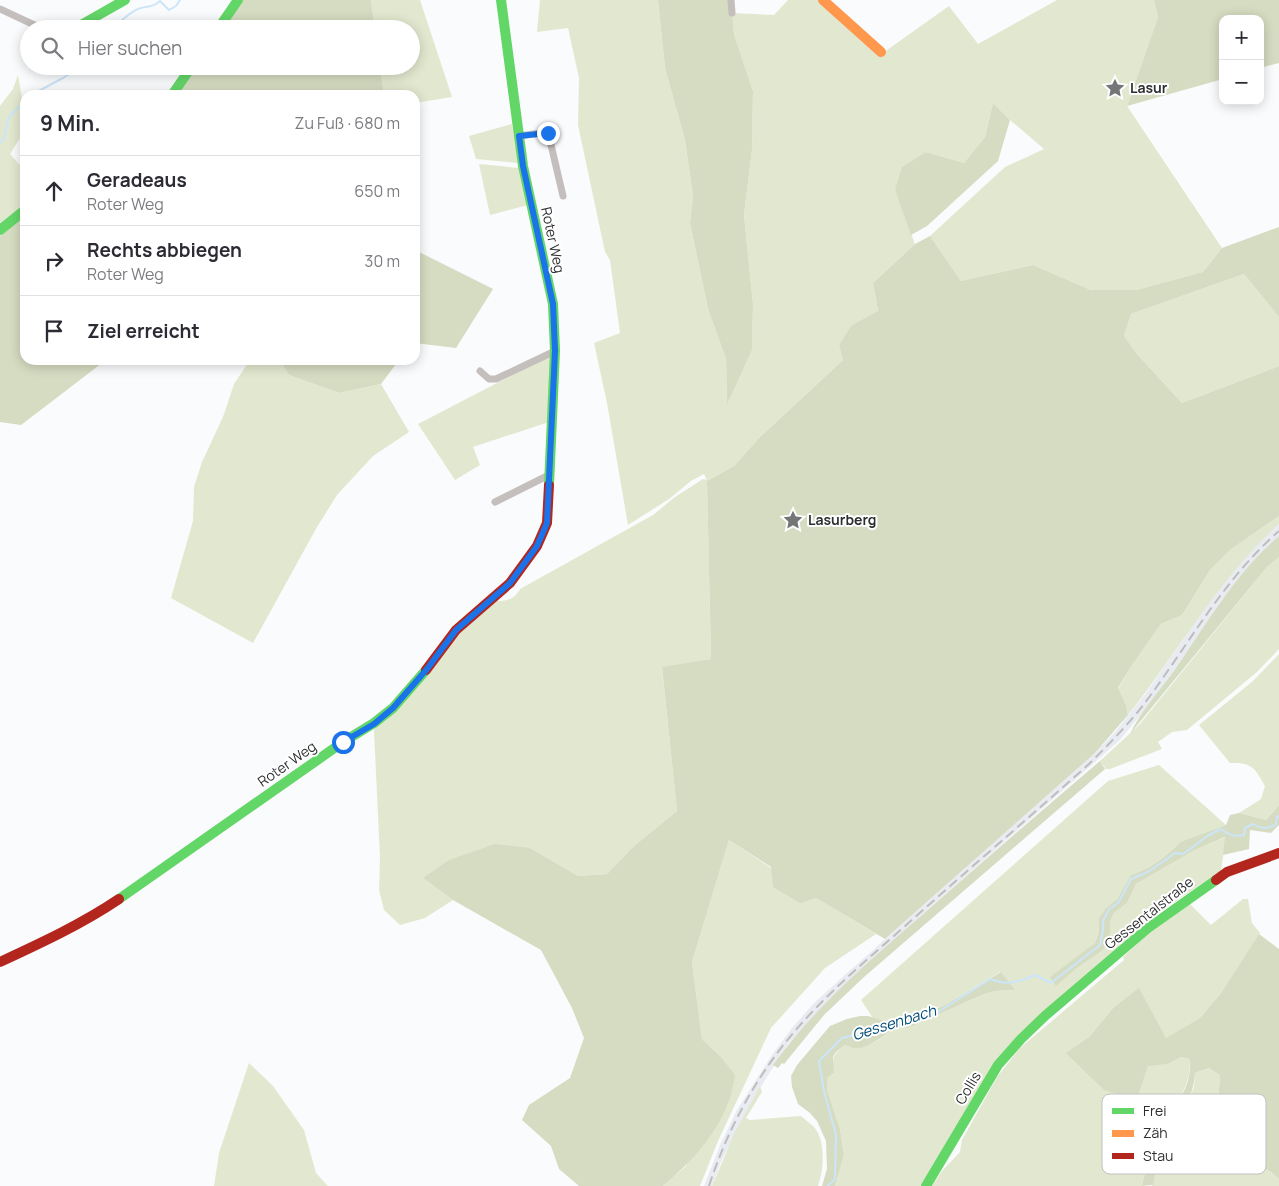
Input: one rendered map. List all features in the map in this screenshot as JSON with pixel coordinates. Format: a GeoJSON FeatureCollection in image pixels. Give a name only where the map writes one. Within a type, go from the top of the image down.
{"type":"FeatureCollection","features":[{"type":"Feature","properties":{"kind":"street"},"geometry":{"type":"LineString","coordinates":[[90,20],[125,0]]}},
{"type":"Feature","properties":{"kind":"street","name":"Roter Weg"},"geometry":{"type":"LineString","coordinates":[[0,962],[52,938],[101,910],[165,868],[343,742],[374,724],[393,708],[427,669],[456,630],[510,583],[537,546],[547,523],[555,351],[553,304],[523,166],[501,0]]}},
{"type":"Feature","properties":{"kind":"street"},"geometry":{"type":"LineString","coordinates":[[731,0],[732,13]]}},
{"type":"Feature","properties":{"kind":"street"},"geometry":{"type":"LineString","coordinates":[[822,0],[881,52]]}},
{"type":"Feature","properties":{"kind":"street"},"geometry":{"type":"LineString","coordinates":[[223,20],[234,1]]}},
{"type":"Feature","properties":{"kind":"street"},"geometry":{"type":"LineString","coordinates":[[0,9],[24,20]]}},
{"type":"Feature","properties":{"kind":"street"},"geometry":{"type":"LineString","coordinates":[[175,90],[186,75]]}},
{"type":"Feature","properties":{"kind":"street","name":"Roter Weg"},"geometry":{"type":"LineString","coordinates":[[519,136],[548,133],[563,196]]}},
{"type":"Feature","properties":{"kind":"street"},"geometry":{"type":"LineString","coordinates":[[0,230],[20,214]]}},
{"type":"Feature","properties":{"kind":"street"},"geometry":{"type":"LineString","coordinates":[[480,371],[489,379],[496,379],[555,351]]}},
{"type":"Feature","properties":{"kind":"street"},"geometry":{"type":"LineString","coordinates":[[495,502],[549,475]]}},
{"type":"Feature","properties":{"kind":"street","name":"Gessentalstraße"},"geometry":{"type":"LineString","coordinates":[[1046,1015],[1148,928],[1227,872],[1279,853]]}},
{"type":"Feature","properties":{"kind":"street","name":"Collis"},"geometry":{"type":"LineString","coordinates":[[926,1186],[980,1092],[998,1065],[1046,1015]]}},
{"type":"Feature","properties":{"kind":"shaded area"},"geometry":{"type":"Polygon","coordinates":[[[1279,524],[1279,536],[1260,555],[1222,600],[1160,691],[1120,740],[865,965],[788,1044],[753,1099],[721,1162],[712,1186],[704,1186],[721,1143],[737,1110],[772,1055],[792,1028],[813,1004],[846,974],[1095,753],[1115,732],[1146,693],[1230,574],[1259,542],[1279,524]]]}},
{"type":"Feature","properties":{"kind":"green space"},"geometry":{"type":"Polygon","coordinates":[[[242,0],[371,0],[374,20],[228,20],[242,0]]]}},
{"type":"Feature","properties":{"kind":"green space"},"geometry":{"type":"Polygon","coordinates":[[[371,0],[420,0],[452,97],[420,102],[420,90],[383,90],[381,75],[420,75],[420,20],[374,20],[371,0]]]}},
{"type":"Feature","properties":{"kind":"green space"},"geometry":{"type":"Polygon","coordinates":[[[540,0],[658,0],[665,68],[685,140],[693,196],[690,223],[708,309],[726,359],[727,402],[752,350],[753,304],[744,215],[752,150],[753,91],[734,34],[732,13],[774,15],[788,0],[818,0],[880,55],[949,6],[978,44],[1057,0],[1154,0],[1158,17],[1127,106],[1222,248],[1203,272],[1136,290],[1091,290],[1033,265],[961,281],[930,236],[1005,167],[1044,149],[993,103],[985,137],[964,163],[926,152],[895,190],[915,244],[873,283],[878,312],[851,327],[839,345],[843,360],[759,438],[734,466],[707,481],[711,659],[662,668],[677,811],[634,846],[607,874],[578,876],[530,848],[423,878],[453,900],[425,918],[400,925],[384,910],[379,890],[380,857],[374,731],[376,725],[446,646],[495,601],[513,598],[520,589],[653,515],[675,497],[703,479],[707,480],[704,474],[691,481],[669,499],[628,525],[607,403],[594,343],[620,333],[610,260],[605,252],[578,125],[579,78],[568,28],[537,32],[540,0]]]}},
{"type":"Feature","properties":{"kind":"green space"},"geometry":{"type":"Polygon","coordinates":[[[658,0],[731,0],[734,34],[753,91],[752,150],[744,215],[753,304],[752,350],[727,404],[726,359],[708,309],[690,223],[693,196],[685,140],[665,68],[658,0]]]}},
{"type":"Feature","properties":{"kind":"green space"},"geometry":{"type":"Polygon","coordinates":[[[1154,0],[1279,0],[1279,63],[1264,67],[1264,15],[1219,15],[1219,80],[1127,106],[1158,17],[1154,0]]]}},
{"type":"Feature","properties":{"kind":"green space"},"geometry":{"type":"Polygon","coordinates":[[[18,75],[21,90],[20,138],[10,154],[20,165],[20,209],[0,223],[0,106],[13,89],[18,75]]]}},
{"type":"Feature","properties":{"kind":"green space"},"geometry":{"type":"Polygon","coordinates":[[[190,75],[381,75],[383,90],[179,90],[190,75]]]}},
{"type":"Feature","properties":{"kind":"green space"},"geometry":{"type":"Polygon","coordinates":[[[993,103],[1010,120],[998,161],[927,226],[911,235],[895,190],[902,167],[926,152],[964,163],[985,137],[993,103]]]}},
{"type":"Feature","properties":{"kind":"green space"},"geometry":{"type":"Polygon","coordinates":[[[512,124],[518,163],[476,159],[469,136],[512,124]]]}},
{"type":"Feature","properties":{"kind":"green space"},"geometry":{"type":"Polygon","coordinates":[[[479,164],[519,168],[528,205],[490,215],[479,164]]]}},
{"type":"Feature","properties":{"kind":"green space"},"geometry":{"type":"Polygon","coordinates":[[[20,219],[20,365],[99,365],[21,425],[0,422],[0,236],[20,219]]]}},
{"type":"Feature","properties":{"kind":"green space"},"geometry":{"type":"Polygon","coordinates":[[[1279,227],[1279,317],[1244,274],[1131,314],[1124,336],[1137,354],[1182,403],[1279,366],[1279,516],[1230,550],[1210,570],[1182,615],[1161,624],[1118,688],[1126,705],[1128,715],[1095,753],[885,939],[816,898],[800,903],[773,887],[771,867],[729,840],[692,962],[702,1039],[720,1056],[735,1075],[728,1104],[707,1141],[691,1160],[663,1186],[579,1186],[559,1169],[551,1146],[522,1120],[529,1105],[570,1078],[584,1038],[572,1008],[541,950],[453,900],[423,878],[449,860],[495,844],[530,848],[578,876],[607,874],[634,846],[677,811],[662,667],[711,659],[707,481],[734,466],[759,438],[843,360],[839,345],[851,326],[878,311],[873,283],[915,244],[930,236],[961,281],[1033,265],[1091,290],[1136,290],[1203,272],[1222,248],[1279,227]]]}},
{"type":"Feature","properties":{"kind":"green space"},"geometry":{"type":"Polygon","coordinates":[[[420,252],[493,289],[456,348],[420,344],[420,252]]]}},
{"type":"Feature","properties":{"kind":"green space"},"geometry":{"type":"Polygon","coordinates":[[[1244,274],[1279,317],[1279,366],[1182,403],[1137,354],[1124,336],[1131,314],[1244,274]]]}},
{"type":"Feature","properties":{"kind":"green space"},"geometry":{"type":"Polygon","coordinates":[[[551,355],[549,422],[473,447],[480,465],[455,480],[418,424],[551,355]]]}},
{"type":"Feature","properties":{"kind":"green space"},"geometry":{"type":"Polygon","coordinates":[[[247,365],[282,365],[289,375],[339,393],[381,384],[409,432],[373,456],[337,495],[317,527],[253,643],[171,598],[193,521],[194,487],[202,462],[223,417],[234,384],[247,365]]]}},
{"type":"Feature","properties":{"kind":"green space"},"geometry":{"type":"Polygon","coordinates":[[[282,365],[395,365],[381,384],[339,393],[289,375],[282,365]]]}},
{"type":"Feature","properties":{"kind":"green space"},"geometry":{"type":"Polygon","coordinates":[[[1279,516],[1279,524],[1257,545],[1218,592],[1128,715],[1126,705],[1118,689],[1130,668],[1161,624],[1182,615],[1210,570],[1230,550],[1279,516]]]}},
{"type":"Feature","properties":{"kind":"green space"},"geometry":{"type":"Polygon","coordinates":[[[1279,536],[1279,557],[1267,567],[1130,734],[1144,711],[1234,584],[1279,536]]]}},
{"type":"Feature","properties":{"kind":"green space"},"geometry":{"type":"Polygon","coordinates":[[[1279,557],[1279,649],[1257,672],[1187,730],[1172,732],[1158,742],[1162,749],[1106,769],[1100,761],[1139,725],[1267,567],[1279,557]]]}},
{"type":"Feature","properties":{"kind":"green space"},"geometry":{"type":"Polygon","coordinates":[[[1279,654],[1279,805],[1266,820],[1239,813],[1261,799],[1265,786],[1258,775],[1248,765],[1230,763],[1199,725],[1253,681],[1279,654]]]}},
{"type":"Feature","properties":{"kind":"green space"},"geometry":{"type":"Polygon","coordinates":[[[1100,761],[1105,769],[864,977],[824,1015],[784,1064],[782,1063],[778,1068],[773,1065],[825,1004],[863,967],[1100,761]]]}},
{"type":"Feature","properties":{"kind":"green space"},"geometry":{"type":"Polygon","coordinates":[[[1159,765],[1226,825],[1182,841],[1148,868],[1131,875],[1117,899],[1106,908],[1100,918],[1099,932],[1095,943],[1076,959],[1058,984],[1110,935],[1110,922],[1114,913],[1127,903],[1136,884],[1195,850],[1226,837],[1221,871],[1150,918],[1093,972],[1015,1040],[922,1186],[835,1186],[844,1155],[840,1129],[827,1090],[827,1078],[834,1073],[833,1061],[838,1051],[845,1045],[859,1047],[873,1043],[898,1026],[908,1028],[984,994],[995,991],[1015,990],[1000,972],[943,1006],[891,1023],[873,1018],[861,1000],[1108,781],[1159,765]]]}},
{"type":"Feature","properties":{"kind":"green space"},"geometry":{"type":"Polygon","coordinates":[[[1279,805],[1279,825],[1271,833],[1250,830],[1249,849],[1223,855],[1225,837],[1195,850],[1136,884],[1127,903],[1114,913],[1110,922],[1110,935],[1104,949],[1078,967],[1056,986],[1050,977],[1095,943],[1099,932],[1099,918],[1106,908],[1117,899],[1131,875],[1148,868],[1163,858],[1182,841],[1226,825],[1230,815],[1239,813],[1266,820],[1279,805]]]}},
{"type":"Feature","properties":{"kind":"green space"},"geometry":{"type":"Polygon","coordinates":[[[729,840],[816,898],[876,934],[825,968],[771,1028],[718,1141],[700,1186],[663,1186],[686,1166],[720,1056],[702,1039],[692,962],[729,840]]]}},
{"type":"Feature","properties":{"kind":"green space"},"geometry":{"type":"Polygon","coordinates":[[[1243,899],[1248,899],[1252,923],[1260,933],[1221,993],[1200,1018],[1166,1039],[1139,989],[1113,1008],[1089,1037],[1067,1053],[1128,1094],[1102,1094],[1102,1174],[1145,1174],[1142,1186],[932,1186],[942,1171],[960,1152],[962,1140],[997,1077],[1020,1048],[1124,960],[1123,957],[1152,930],[1189,903],[1211,925],[1243,899]]]}},
{"type":"Feature","properties":{"kind":"green space"},"geometry":{"type":"Polygon","coordinates":[[[1259,934],[1279,949],[1279,1179],[1266,1169],[1266,1094],[1219,1094],[1220,1075],[1209,1068],[1195,1073],[1191,1094],[1182,1094],[1188,1080],[1190,1059],[1181,1057],[1168,1064],[1148,1066],[1139,1094],[1117,1094],[1104,1090],[1066,1053],[1089,1037],[1113,1008],[1139,988],[1166,1038],[1200,1018],[1221,993],[1259,934]]]}},
{"type":"Feature","properties":{"kind":"green space"},"geometry":{"type":"Polygon","coordinates":[[[1001,972],[1015,990],[995,991],[984,994],[908,1028],[898,1026],[860,1048],[845,1045],[836,1052],[833,1058],[834,1073],[827,1078],[827,1090],[840,1129],[844,1155],[835,1186],[822,1186],[827,1169],[826,1141],[817,1121],[798,1104],[792,1087],[791,1076],[797,1065],[830,1026],[860,1016],[868,1016],[891,1023],[915,1014],[923,1014],[943,1006],[1001,972]]]}},
{"type":"Feature","properties":{"kind":"green space"},"geometry":{"type":"Polygon","coordinates":[[[1181,1057],[1190,1059],[1190,1070],[1182,1094],[1139,1094],[1148,1065],[1168,1064],[1181,1057]]]}},
{"type":"Feature","properties":{"kind":"green space"},"geometry":{"type":"Polygon","coordinates":[[[249,1063],[273,1086],[304,1130],[316,1173],[328,1186],[214,1186],[219,1153],[249,1063]]]}},
{"type":"Feature","properties":{"kind":"green space"},"geometry":{"type":"Polygon","coordinates":[[[1210,1068],[1220,1075],[1219,1094],[1191,1094],[1195,1073],[1210,1068]]]}},
{"type":"Feature","properties":{"kind":"green space"},"geometry":{"type":"Polygon","coordinates":[[[760,1086],[762,1092],[746,1118],[750,1120],[801,1116],[814,1127],[821,1140],[823,1155],[822,1172],[818,1186],[712,1186],[735,1132],[760,1086]]]}},
{"type":"Feature","properties":{"kind":"green space"},"geometry":{"type":"Polygon","coordinates":[[[1266,1169],[1279,1179],[1279,1186],[1152,1186],[1155,1174],[1266,1174],[1266,1169]]]}},
{"type":"Feature","properties":{"kind":"green space"},"geometry":{"type":"Polygon","coordinates":[[[1145,1174],[1155,1174],[1153,1185],[1142,1186],[1145,1174]]]}},
{"type":"Feature","properties":{"kind":"waterway"},"geometry":{"type":"LineString","coordinates":[[123,20],[134,11],[152,6],[160,1],[169,10],[176,6],[180,0]]}},
{"type":"Feature","properties":{"kind":"waterway"},"geometry":{"type":"LineString","coordinates":[[40,90],[68,75]]}},
{"type":"Feature","properties":{"kind":"waterway"},"geometry":{"type":"LineString","coordinates":[[0,143],[4,138],[9,117],[20,106]]}},
{"type":"Feature","properties":{"kind":"waterway","name":"Gessenbach"},"geometry":{"type":"LineString","coordinates":[[828,1186],[835,1179],[836,1135],[824,1091],[819,1061],[842,1038],[935,1014],[990,979],[1007,983],[1024,980],[1035,975],[1051,983],[1100,945],[1103,921],[1109,909],[1118,903],[1131,879],[1148,872],[1175,853],[1183,854],[1209,835],[1221,829],[1232,835],[1244,835],[1245,828],[1253,824],[1264,828],[1273,826],[1276,824],[1277,817],[1279,816]]}},
{"type":"Feature","properties":{"kind":"railway"},"geometry":{"type":"LineString","coordinates":[[709,1186],[726,1142],[747,1100],[772,1060],[802,1023],[856,970],[1105,748],[1143,705],[1242,568],[1279,531]]}},
{"type":"Feature","properties":{"kind":"traffic: fast"},"geometry":{"type":"LineString","coordinates":[[90,20],[125,0]]}},
{"type":"Feature","properties":{"kind":"traffic: fast"},"geometry":{"type":"LineString","coordinates":[[224,20],[238,0]]}},
{"type":"Feature","properties":{"kind":"traffic: fast"},"geometry":{"type":"LineString","coordinates":[[501,0],[523,166],[553,304],[555,351],[549,485]]}},
{"type":"Feature","properties":{"kind":"traffic: fast"},"geometry":{"type":"LineString","coordinates":[[175,90],[186,75]]}},
{"type":"Feature","properties":{"kind":"traffic: fast"},"geometry":{"type":"LineString","coordinates":[[0,230],[20,214]]}},
{"type":"Feature","properties":{"kind":"traffic: fast"},"geometry":{"type":"LineString","coordinates":[[119,899],[343,742],[374,723],[393,708],[426,670]]}},
{"type":"Feature","properties":{"kind":"traffic: fast"},"geometry":{"type":"LineString","coordinates":[[926,1186],[998,1065],[1021,1039],[1046,1015],[1148,928],[1216,880]]}},
{"type":"Feature","properties":{"kind":"traffic: slow"},"geometry":{"type":"LineString","coordinates":[[823,0],[881,52]]}},
{"type":"Feature","properties":{"kind":"traffic: jam"},"geometry":{"type":"LineString","coordinates":[[426,670],[456,630],[510,583],[537,546],[547,523],[549,485]]}},
{"type":"Feature","properties":{"kind":"traffic: jam"},"geometry":{"type":"LineString","coordinates":[[1216,880],[1227,872],[1279,853]]}},
{"type":"Feature","properties":{"kind":"traffic: jam"},"geometry":{"type":"LineString","coordinates":[[0,962],[76,925],[119,899]]}},
{"type":"Feature","properties":{"kind":"place","name":"Lasur"},"geometry":{"type":"Point","coordinates":[1115,88]}},
{"type":"Feature","properties":{"kind":"place","name":"Lasurberg"},"geometry":{"type":"Point","coordinates":[793,520]}},
{"type":"Feature","properties":{"kind":"route"},"geometry":{"type":"LineString","coordinates":[[343,742],[374,724],[393,708],[427,669],[456,630],[510,583],[537,546],[547,523],[555,351],[553,304],[523,166],[519,136],[548,133]]}}]}
